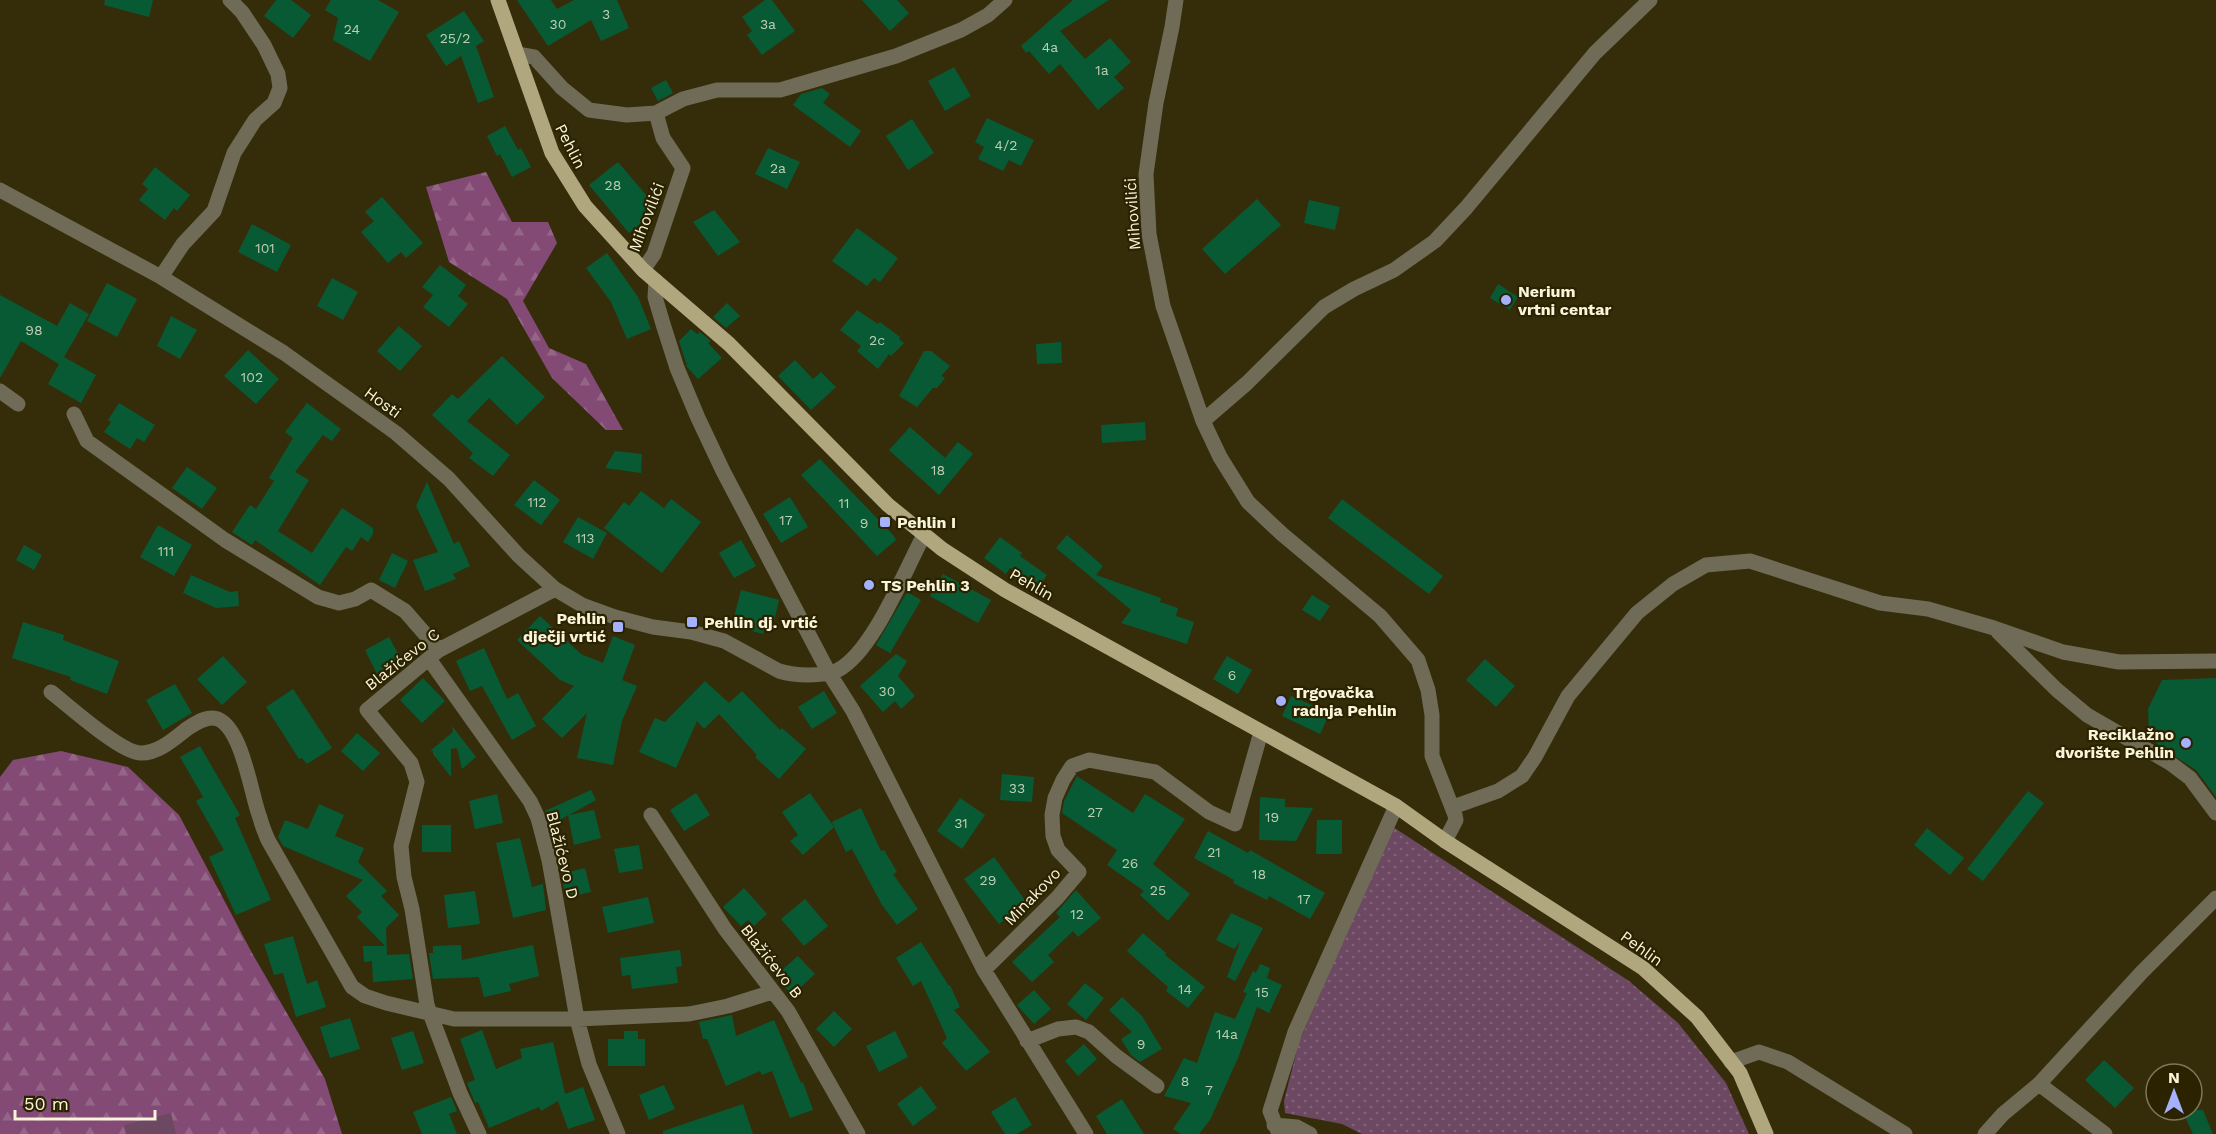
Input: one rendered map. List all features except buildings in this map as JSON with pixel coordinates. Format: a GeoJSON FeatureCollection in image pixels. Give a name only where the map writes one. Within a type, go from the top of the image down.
{"type":"FeatureCollection","features":[{"type":"Feature","properties":{"kind":"main road","name":"Pehlin"},"geometry":{"type":"LineString","coordinates":[[498,0],[552,153],[585,206],[643,270],[729,344],[888,505],[924,535],[1005,590],[1396,806],[1445,842],[1643,968],[1697,1017],[1740,1073],[1766,1134]]}},
{"type":"Feature","properties":{"kind":"street"},"geometry":{"type":"LineString","coordinates":[[162,277],[183,244],[214,211],[234,153],[255,120],[274,103],[280,88],[278,74],[264,45],[242,12],[230,0]]}},
{"type":"Feature","properties":{"kind":"street"},"geometry":{"type":"LineString","coordinates":[[517,54],[534,57],[562,88],[589,110],[627,115],[656,113],[684,99],[717,90],[780,90],[896,56],[961,30],[988,15],[1005,0]]}},
{"type":"Feature","properties":{"kind":"street","name":"Mihovilići"},"geometry":{"type":"LineString","coordinates":[[1176,0],[1156,103],[1146,174],[1149,234],[1162,306],[1203,421]]}},
{"type":"Feature","properties":{"kind":"street"},"geometry":{"type":"LineString","coordinates":[[1445,842],[1456,820],[1432,756],[1432,715],[1428,690],[1418,660],[1380,616],[1282,534],[1248,502],[1220,457],[1203,421],[1247,383],[1324,307],[1354,289],[1394,270],[1435,241],[1466,208],[1595,53],[1650,0]]}},
{"type":"Feature","properties":{"kind":"street","name":"Mihovilići"},"geometry":{"type":"LineString","coordinates":[[643,270],[654,254],[683,168],[663,138],[656,113]]}},
{"type":"Feature","properties":{"kind":"street","name":"Hosti"},"geometry":{"type":"LineString","coordinates":[[0,190],[162,277],[284,353],[396,434],[449,479],[519,556],[555,589]]}},
{"type":"Feature","properties":{"kind":"street"},"geometry":{"type":"LineString","coordinates":[[656,281],[655,297],[677,368],[723,471],[829,674],[853,711],[984,970],[1086,1134]]}},
{"type":"Feature","properties":{"kind":"street"},"geometry":{"type":"LineString","coordinates":[[0,391],[18,404]]}},
{"type":"Feature","properties":{"kind":"street"},"geometry":{"type":"LineString","coordinates":[[74,414],[87,441],[225,540],[318,597],[339,603],[355,599],[371,590],[405,611],[434,654]]}},
{"type":"Feature","properties":{"kind":"street"},"geometry":{"type":"LineString","coordinates":[[555,589],[615,618],[653,627],[691,632],[724,641],[779,671],[789,674],[829,674],[851,660],[870,635],[889,607],[924,535]]}},
{"type":"Feature","properties":{"kind":"street"},"geometry":{"type":"LineString","coordinates":[[1453,807],[1498,791],[1522,776],[1568,696],[1637,614],[1673,584],[1706,565],[1749,561],[1880,603],[1928,609],[1994,628],[2063,652],[2119,662],[2216,661]]}},
{"type":"Feature","properties":{"kind":"street","name":"Blažićevo C"},"geometry":{"type":"LineString","coordinates":[[479,1134],[460,1093],[427,1005],[401,846],[417,782],[411,763],[367,710],[434,654],[555,589]]}},
{"type":"Feature","properties":{"kind":"street"},"geometry":{"type":"LineString","coordinates":[[1994,628],[2057,690],[2087,715],[2170,763],[2190,778],[2216,813]]}},
{"type":"Feature","properties":{"kind":"street","name":"Blažićevo D"},"geometry":{"type":"LineString","coordinates":[[434,654],[530,801],[538,818],[549,860],[577,1019],[589,1064],[618,1134]]}},
{"type":"Feature","properties":{"kind":"street"},"geometry":{"type":"LineString","coordinates":[[51,692],[126,750],[142,754],[173,741],[190,726],[208,718],[217,719],[226,726],[242,756],[268,840],[352,987],[365,996],[454,1019],[577,1019],[689,1014],[728,1006],[772,992]]}},
{"type":"Feature","properties":{"kind":"street","name":"Minakovo"},"geometry":{"type":"LineString","coordinates":[[984,970],[1057,898],[1079,872],[1058,849],[1053,836],[1052,816],[1059,789],[1072,766],[1089,760],[1155,772],[1209,812],[1235,824],[1261,732]]}},
{"type":"Feature","properties":{"kind":"street"},"geometry":{"type":"LineString","coordinates":[[1310,1134],[1297,1127],[1277,1129],[1271,1115],[1271,1108],[1295,1032],[1396,806]]}},
{"type":"Feature","properties":{"kind":"street","name":"Blažićevo B"},"geometry":{"type":"LineString","coordinates":[[651,814],[725,929],[788,1011],[858,1134]]}},
{"type":"Feature","properties":{"kind":"street"},"geometry":{"type":"LineString","coordinates":[[1985,1134],[2003,1114],[2039,1084],[2142,972],[2216,898]]}},
{"type":"Feature","properties":{"kind":"street"},"geometry":{"type":"LineString","coordinates":[[1027,1041],[1058,1029],[1076,1027],[1089,1032],[1116,1056],[1158,1086]]}},
{"type":"Feature","properties":{"kind":"street"},"geometry":{"type":"LineString","coordinates":[[1731,1062],[1759,1052],[1788,1062],[1905,1134]]}},
{"type":"Feature","properties":{"kind":"street"},"geometry":{"type":"LineString","coordinates":[[2039,1084],[2105,1134]]}},
{"type":"Feature","properties":{"kind":"shaded area"},"geometry":{"type":"Polygon","coordinates":[[[1393,827],[1629,981],[1678,1023],[1726,1083],[1749,1134],[1362,1134],[1342,1124],[1285,1113],[1284,1101],[1299,1042],[1393,827]]]}},
{"type":"Feature","properties":{"kind":"shaded area"},"geometry":{"type":"Polygon","coordinates":[[[171,1113],[176,1134],[126,1134],[124,1125],[171,1113]]]}},
{"type":"Feature","properties":{"kind":"green space"},"geometry":{"type":"Polygon","coordinates":[[[486,172],[512,222],[548,222],[557,243],[523,301],[549,348],[586,364],[623,430],[606,430],[552,378],[507,299],[449,262],[426,187],[486,172]]]}},
{"type":"Feature","properties":{"kind":"green space"},"geometry":{"type":"Polygon","coordinates":[[[61,751],[128,767],[179,815],[252,953],[325,1079],[342,1134],[0,1134],[0,777],[13,760],[61,751]]]}},
{"type":"Feature","properties":{"kind":"place","name":"Nerium vrtni centar"},"geometry":{"type":"Point","coordinates":[1506,300]}},
{"type":"Feature","properties":{"kind":"place","name":"Pehlin I"},"geometry":{"type":"Point","coordinates":[885,522]}},
{"type":"Feature","properties":{"kind":"place","name":"TS Pehlin 3"},"geometry":{"type":"Point","coordinates":[869,585]}},
{"type":"Feature","properties":{"kind":"place","name":"Pehlin dj. vrtić"},"geometry":{"type":"Point","coordinates":[692,622]}},
{"type":"Feature","properties":{"kind":"place","name":"Pehlin dječji vrtić"},"geometry":{"type":"Point","coordinates":[618,627]}},
{"type":"Feature","properties":{"kind":"place","name":"Trgovačka radnja Pehlin"},"geometry":{"type":"Point","coordinates":[1281,701]}},
{"type":"Feature","properties":{"kind":"place","name":"Reciklažno dvorište Pehlin"},"geometry":{"type":"Point","coordinates":[2186,743]}}]}
